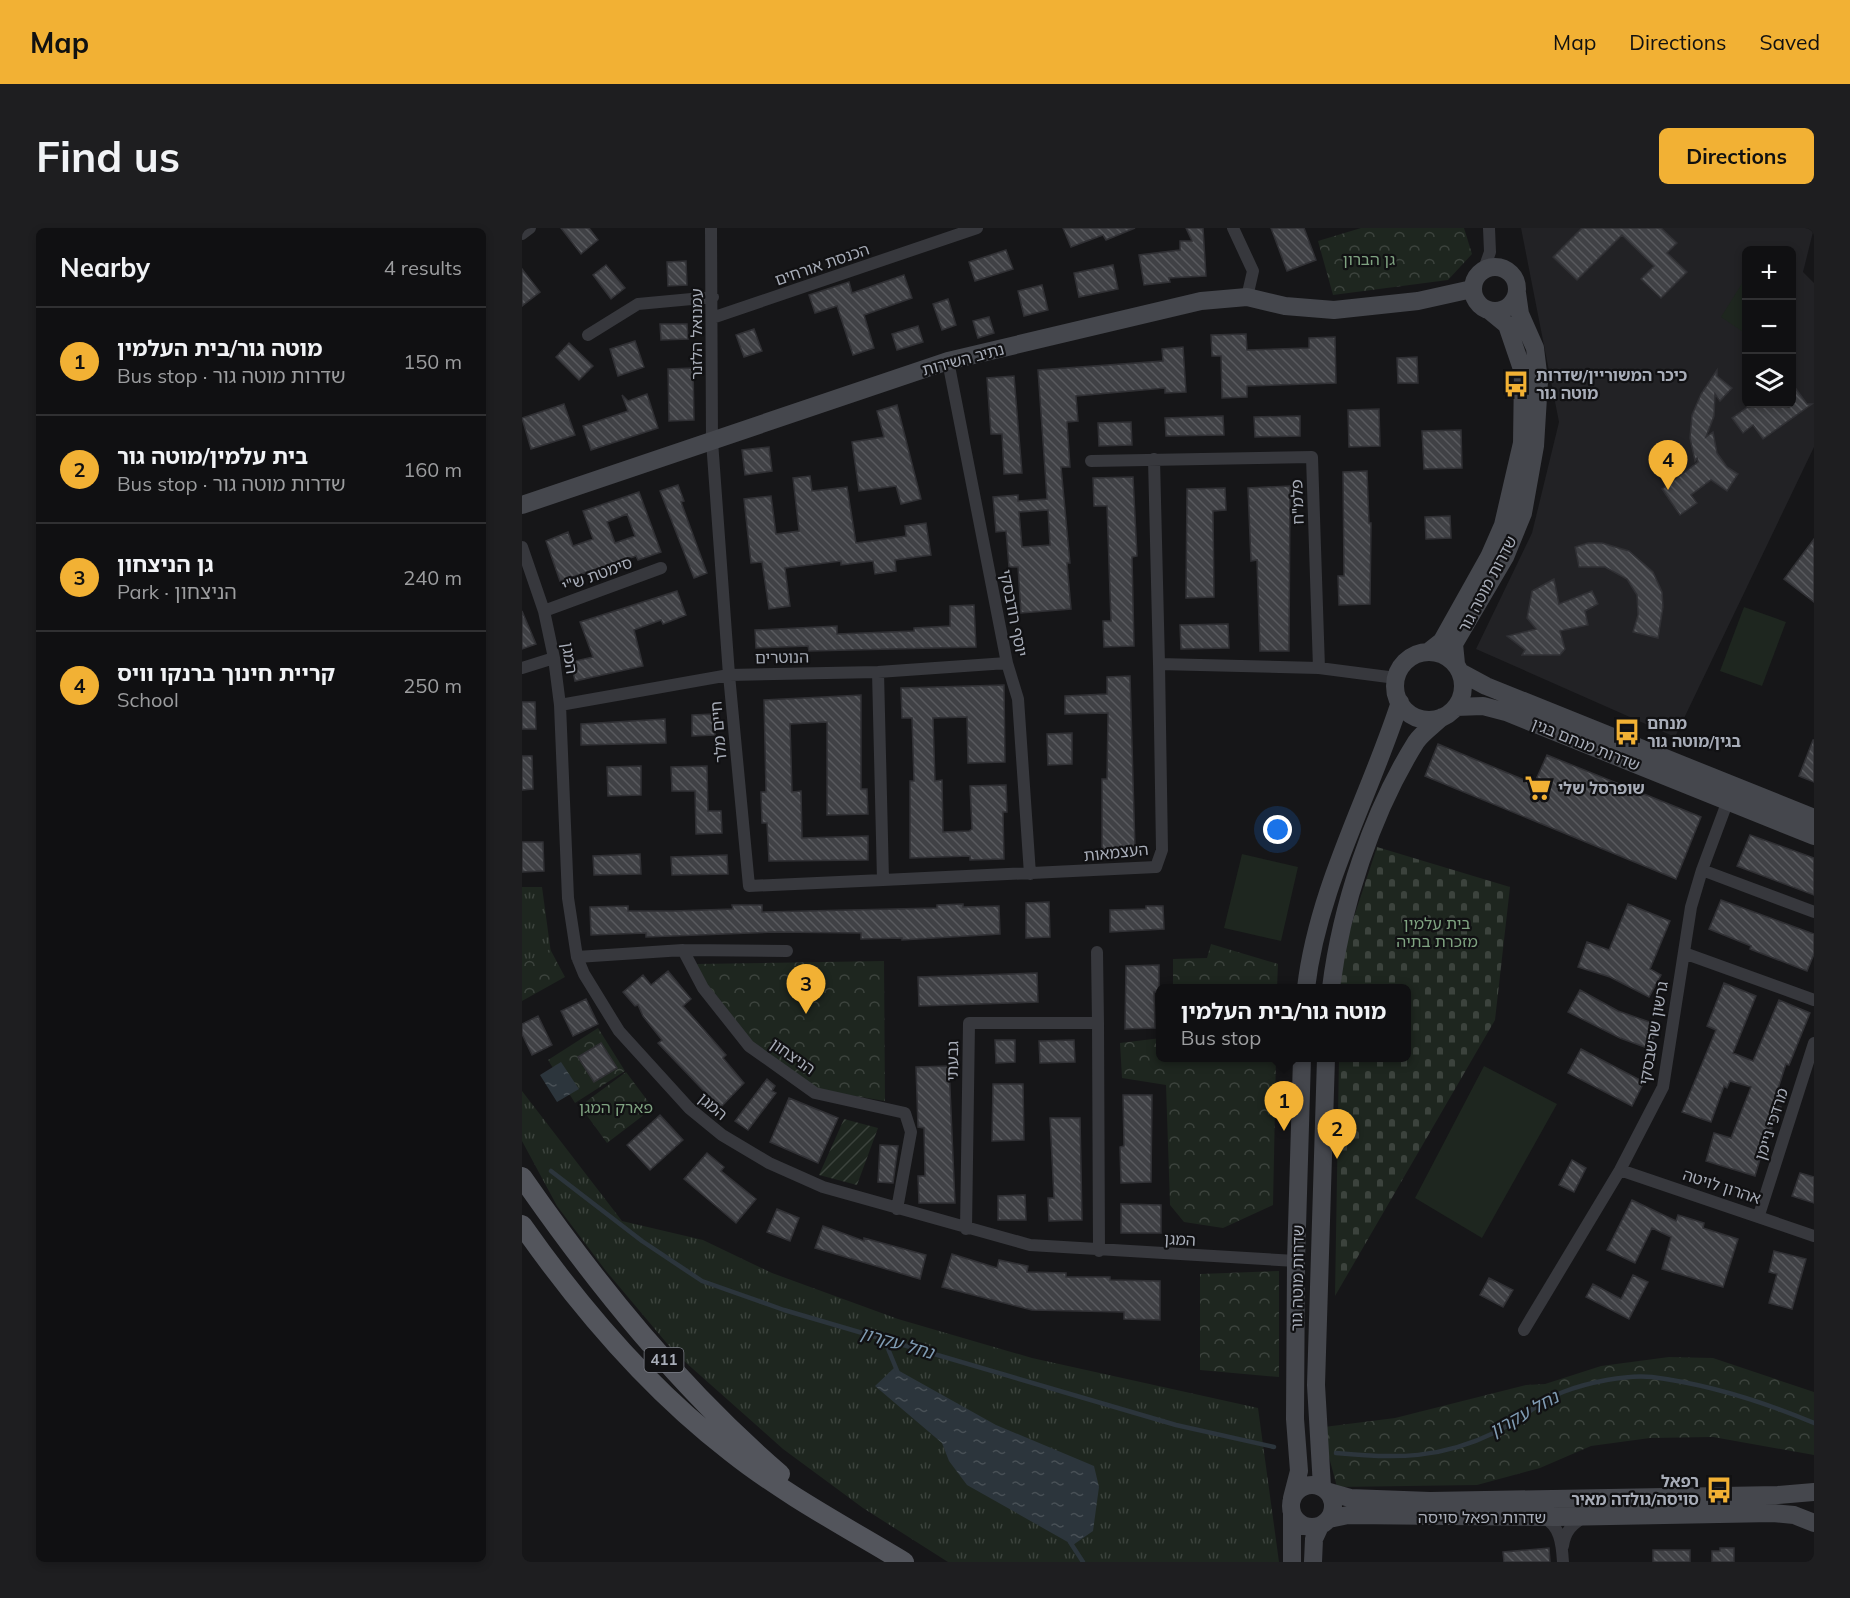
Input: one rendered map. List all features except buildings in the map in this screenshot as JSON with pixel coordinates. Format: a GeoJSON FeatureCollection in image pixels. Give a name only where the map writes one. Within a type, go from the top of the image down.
{"type":"FeatureCollection","features":[{"type":"Feature","properties":{"kind":"main road","name":"411"},"geometry":{"type":"LineString","coordinates":[[522,1177],[583,1262],[648,1344],[760,1457],[832,1518]]}},
{"type":"Feature","properties":{"kind":"main road","name":"411"},"geometry":{"type":"LineString","coordinates":[[522,1225],[584,1308],[678,1408],[773,1483],[904,1562]]}},
{"type":"Feature","properties":{"kind":"street"},"geometry":{"type":"LineString","coordinates":[[522,234],[530,228]]}},
{"type":"Feature","properties":{"kind":"street","name":"עמנואל הלזנר"},"geometry":{"type":"LineString","coordinates":[[711,228],[712,441]]}},
{"type":"Feature","properties":{"kind":"street","name":"הכנסת אורחים"},"geometry":{"type":"LineString","coordinates":[[712,318],[977,228]]}},
{"type":"Feature","properties":{"kind":"street"},"geometry":{"type":"LineString","coordinates":[[1233,228],[1253,271],[1246,297]]}},
{"type":"Feature","properties":{"kind":"street"},"geometry":{"type":"LineString","coordinates":[[1484,269],[1500,267],[1508,271],[1517,285],[1517,293],[1507,307],[1480,300],[1478,274],[1484,269],[1490,252],[1489,228]]}},
{"type":"Feature","properties":{"kind":"street","name":"שדרות מוטה גור"},"geometry":{"type":"LineString","coordinates":[[1458,668],[1454,644],[1505,557],[1522,513],[1535,446],[1539,381],[1535,348],[1520,314],[1517,293]]}},
{"type":"Feature","properties":{"kind":"street"},"geometry":{"type":"LineString","coordinates":[[588,335],[638,304],[713,297]]}},
{"type":"Feature","properties":{"kind":"street","name":"נתיב השירות"},"geometry":{"type":"LineString","coordinates":[[522,505],[948,361],[1201,301],[1246,297],[1285,306],[1334,310],[1418,301],[1480,300]]}},
{"type":"Feature","properties":{"kind":"street","name":"שדרות מוטה גור"},"geometry":{"type":"LineString","coordinates":[[1428,652],[1442,641],[1489,557],[1503,525],[1522,443],[1523,372],[1507,325],[1480,300]]}},
{"type":"Feature","properties":{"kind":"street","name":"יוסף רודבסקי"},"geometry":{"type":"LineString","coordinates":[[948,361],[1007,663],[1018,699],[1030,874]]}},
{"type":"Feature","properties":{"kind":"street","name":"חיים מלר"},"geometry":{"type":"LineString","coordinates":[[712,441],[729,675],[749,886],[884,880]]}},
{"type":"Feature","properties":{"kind":"street","name":"פלמ\"ח"},"geometry":{"type":"LineString","coordinates":[[1090,461],[1312,457],[1319,668]]}},
{"type":"Feature","properties":{"kind":"street"},"geometry":{"type":"LineString","coordinates":[[1154,459],[1158,664],[1319,668],[1396,678]]}},
{"type":"Feature","properties":{"kind":"street","name":"המגן"},"geometry":{"type":"LineString","coordinates":[[522,547],[544,611],[554,658],[560,705],[562,810],[568,898],[577,957],[584,974],[619,1031],[689,1108],[722,1135],[769,1163],[823,1187],[966,1229],[1030,1245],[1099,1251],[1296,1261]]}},
{"type":"Feature","properties":{"kind":"street","name":"סימטת ש\"י"},"geometry":{"type":"LineString","coordinates":[[544,611],[662,568]]}},
{"type":"Feature","properties":{"kind":"street"},"geometry":{"type":"LineString","coordinates":[[1332,984],[1336,951],[1347,903],[1376,821],[1417,741],[1449,712],[1463,690],[1458,668],[1441,654],[1428,652],[1407,660],[1396,678],[1396,694],[1400,702],[1418,718],[1449,712]]}},
{"type":"Feature","properties":{"kind":"street"},"geometry":{"type":"LineString","coordinates":[[522,668],[554,658]]}},
{"type":"Feature","properties":{"kind":"street","name":"הנוטרים"},"geometry":{"type":"LineString","coordinates":[[560,705],[729,675],[878,672],[1007,663]]}},
{"type":"Feature","properties":{"kind":"street","name":"העצמאות"},"geometry":{"type":"LineString","coordinates":[[884,880],[1156,867],[1162,850],[1158,664]]}},
{"type":"Feature","properties":{"kind":"street","name":"שדרות מנחם בגין"},"geometry":{"type":"LineString","coordinates":[[1458,668],[1486,686],[1730,793],[1814,836]]}},
{"type":"Feature","properties":{"kind":"street"},"geometry":{"type":"LineString","coordinates":[[878,672],[884,880]]}},
{"type":"Feature","properties":{"kind":"street"},"geometry":{"type":"LineString","coordinates":[[1306,984],[1310,955],[1324,901],[1400,702]]}},
{"type":"Feature","properties":{"kind":"street","name":"שדרות מנחם בגין"},"geometry":{"type":"LineString","coordinates":[[1449,712],[1496,708],[1730,793],[1814,818]]}},
{"type":"Feature","properties":{"kind":"street","name":"גרשון שרשבסקי"},"geometry":{"type":"LineString","coordinates":[[1524,1330],[1620,1170],[1663,1088],[1691,907],[1701,870],[1730,793]]}},
{"type":"Feature","properties":{"kind":"street"},"geometry":{"type":"LineString","coordinates":[[1701,870],[1814,912]]}},
{"type":"Feature","properties":{"kind":"street"},"geometry":{"type":"LineString","coordinates":[[577,957],[684,950],[787,951]]}},
{"type":"Feature","properties":{"kind":"street","name":"הניצחון"},"geometry":{"type":"LineString","coordinates":[[684,950],[703,988],[749,1046],[815,1093],[905,1113],[911,1132],[897,1209]]}},
{"type":"Feature","properties":{"kind":"street"},"geometry":{"type":"LineString","coordinates":[[1097,952],[1099,1251]]}},
{"type":"Feature","properties":{"kind":"street"},"geometry":{"type":"LineString","coordinates":[[1684,953],[1814,1000]]}},
{"type":"Feature","properties":{"kind":"street","name":"גבעתי"},"geometry":{"type":"LineString","coordinates":[[966,1229],[969,1023],[1098,1023]]}},
{"type":"Feature","properties":{"kind":"street","name":"מרדכי ניימן"},"geometry":{"type":"LineString","coordinates":[[1759,1215],[1814,1043]]}},
{"type":"Feature","properties":{"kind":"street","name":"שדרות מוטה גור"},"geometry":{"type":"LineString","coordinates":[[1292,1562],[1293,1506],[1299,1471],[1295,1419],[1296,1261],[1302,1062]]}},
{"type":"Feature","properties":{"kind":"street","name":"שדרות מוטה גור"},"geometry":{"type":"LineString","coordinates":[[1326,1062],[1316,1386],[1326,1489]]}},
{"type":"Feature","properties":{"kind":"street","name":"אהרון לויטה"},"geometry":{"type":"LineString","coordinates":[[1620,1170],[1759,1215],[1814,1236]]}},
{"type":"Feature","properties":{"kind":"street"},"geometry":{"type":"LineString","coordinates":[[1313,1562],[1314,1539],[1325,1522],[1334,1508],[1326,1489],[1308,1484],[1296,1492],[1293,1506],[1303,1525],[1325,1522]]}},
{"type":"Feature","properties":{"kind":"street","name":"שדרות רפאל סויסה"},"geometry":{"type":"LineString","coordinates":[[1326,1489],[1350,1498],[1430,1501],[1778,1496],[1814,1492]]}},
{"type":"Feature","properties":{"kind":"street","name":"שדרות רפאל סויסה"},"geometry":{"type":"LineString","coordinates":[[1325,1522],[1348,1515],[1584,1517],[1773,1513],[1794,1515],[1814,1523]]}},
{"type":"Feature","properties":{"kind":"street"},"geometry":{"type":"LineString","coordinates":[[1542,1517],[1552,1521],[1562,1556]]}},
{"type":"Feature","properties":{"kind":"street"},"geometry":{"type":"LineString","coordinates":[[1562,1556],[1565,1535],[1573,1524],[1584,1517]]}},
{"type":"Feature","properties":{"kind":"shaded area"},"geometry":{"type":"Polygon","coordinates":[[[1521,228],[1814,228],[1803,272],[1814,283],[1814,447],[1675,737],[1476,649],[1532,533],[1559,422],[1521,228]]]}},
{"type":"Feature","properties":{"kind":"green space","name":"גן הברון"},"geometry":{"type":"Polygon","coordinates":[[[1361,228],[1464,228],[1472,254],[1448,280],[1333,295],[1318,241],[1361,228]]]}},
{"type":"Feature","properties":{"kind":"green space"},"geometry":{"type":"Polygon","coordinates":[[[1742,283],[1742,331],[1721,317],[1742,283]]]}},
{"type":"Feature","properties":{"kind":"green space"},"geometry":{"type":"Polygon","coordinates":[[[1744,607],[1786,622],[1762,686],[1720,671],[1744,607]]]}},
{"type":"Feature","properties":{"kind":"green space","name":"בית עלמין מזכרת בתיה"},"geometry":{"type":"Polygon","coordinates":[[[1377,847],[1510,887],[1495,1020],[1335,1296],[1339,1062],[1411,1062],[1411,984],[1341,984],[1341,956],[1377,847]]]}},
{"type":"Feature","properties":{"kind":"green space"},"geometry":{"type":"Polygon","coordinates":[[[1242,854],[1298,867],[1281,941],[1224,928],[1242,854]]]}},
{"type":"Feature","properties":{"kind":"green space"},"geometry":{"type":"Polygon","coordinates":[[[522,887],[542,887],[553,968],[522,997],[522,887]]]}},
{"type":"Feature","properties":{"kind":"green space"},"geometry":{"type":"Polygon","coordinates":[[[1211,944],[1278,964],[1277,984],[1173,984],[1173,959],[1207,958],[1211,944]]]}},
{"type":"Feature","properties":{"kind":"green space"},"geometry":{"type":"Polygon","coordinates":[[[550,949],[565,977],[522,1001],[522,964],[550,949]]]}},
{"type":"Feature","properties":{"kind":"green space"},"geometry":{"type":"Polygon","coordinates":[[[884,961],[885,1101],[819,1090],[750,1043],[705,986],[695,964],[884,961]]]}},
{"type":"Feature","properties":{"kind":"green space"},"geometry":{"type":"Polygon","coordinates":[[[598,1028],[625,1071],[575,1103],[548,1060],[598,1028]]]}},
{"type":"Feature","properties":{"kind":"green space"},"geometry":{"type":"Polygon","coordinates":[[[1156,1039],[1156,1062],[1276,1062],[1273,1205],[1223,1228],[1184,1222],[1170,1205],[1166,1085],[1122,1078],[1120,1043],[1156,1039]]]}},
{"type":"Feature","properties":{"kind":"green space"},"geometry":{"type":"Polygon","coordinates":[[[1484,1066],[1557,1104],[1482,1238],[1415,1198],[1484,1066]]]}},
{"type":"Feature","properties":{"kind":"green space","name":"פארק המגן"},"geometry":{"type":"Polygon","coordinates":[[[626,1072],[653,1108],[607,1143],[580,1106],[626,1072]]]}},
{"type":"Feature","properties":{"kind":"green space"},"geometry":{"type":"Polygon","coordinates":[[[522,1091],[622,1221],[703,1240],[772,1273],[898,1319],[1032,1358],[1258,1408],[1279,1562],[948,1562],[863,1508],[783,1449],[675,1353],[606,1271],[557,1206],[522,1141],[522,1091]]]}},
{"type":"Feature","properties":{"kind":"green space"},"geometry":{"type":"Polygon","coordinates":[[[844,1119],[878,1128],[857,1185],[819,1175],[844,1119]]]}},
{"type":"Feature","properties":{"kind":"green space"},"geometry":{"type":"Polygon","coordinates":[[[1279,1271],[1279,1377],[1200,1370],[1200,1274],[1279,1271]]]}},
{"type":"Feature","properties":{"kind":"green space"},"geometry":{"type":"Polygon","coordinates":[[[1669,1357],[1713,1358],[1814,1392],[1814,1455],[1713,1437],[1650,1438],[1591,1446],[1540,1468],[1477,1485],[1337,1487],[1325,1442],[1324,1427],[1395,1418],[1526,1385],[1545,1384],[1601,1366],[1669,1357]]]}},
{"type":"Feature","properties":{"kind":"water"},"geometry":{"type":"Polygon","coordinates":[[[561,1062],[579,1089],[557,1102],[540,1075],[561,1062]]]}},
{"type":"Feature","properties":{"kind":"water"},"geometry":{"type":"Polygon","coordinates":[[[894,1368],[996,1425],[1094,1466],[1099,1487],[1093,1531],[1073,1545],[967,1485],[949,1461],[942,1443],[875,1386],[894,1368]]]}},
{"type":"Feature","properties":{"kind":"waterway","name":"נחל עקרון"},"geometry":{"type":"LineString","coordinates":[[551,1171],[642,1241],[702,1281],[784,1310],[1176,1425],[1274,1447]]}},
{"type":"Feature","properties":{"kind":"waterway"},"geometry":{"type":"LineString","coordinates":[[884,1339],[898,1373]]}},
{"type":"Feature","properties":{"kind":"waterway","name":"נחל עקרון"},"geometry":{"type":"LineString","coordinates":[[1336,1453],[1398,1456],[1456,1448],[1496,1432],[1563,1392],[1583,1385],[1642,1376],[1714,1389],[1755,1401],[1814,1423]]}},
{"type":"Feature","properties":{"kind":"waterway"},"geometry":{"type":"LineString","coordinates":[[1070,1542],[1083,1562]]}},
{"type":"Feature","properties":{"kind":"place","name":"כיכר המשוריין/שדרות מוטה גור"},"geometry":{"type":"Point","coordinates":[1516,384]}},
{"type":"Feature","properties":{"kind":"place","name":"קריית חינוך ברנקו וויס"},"geometry":{"type":"Point","coordinates":[1668,490]}},
{"type":"Feature","properties":{"kind":"place","name":"מנחם בגין/מוטה גור"},"geometry":{"type":"Point","coordinates":[1627,732]}},
{"type":"Feature","properties":{"kind":"place","name":"שופרסל שלי"},"geometry":{"type":"Point","coordinates":[1538,788]}},
{"type":"Feature","properties":{"kind":"place","name":"גן הניצחון"},"geometry":{"type":"Point","coordinates":[806,1014]}},
{"type":"Feature","properties":{"kind":"place","name":"מוטה גור/בית העלמין"},"geometry":{"type":"Point","coordinates":[1284,1131]}},
{"type":"Feature","properties":{"kind":"place","name":"בית עלמין/מוטה גור"},"geometry":{"type":"Point","coordinates":[1337,1159]}},
{"type":"Feature","properties":{"kind":"place","name":"רפאל סויסה/גולדה מאיר"},"geometry":{"type":"Point","coordinates":[1719,1490]}}]}
